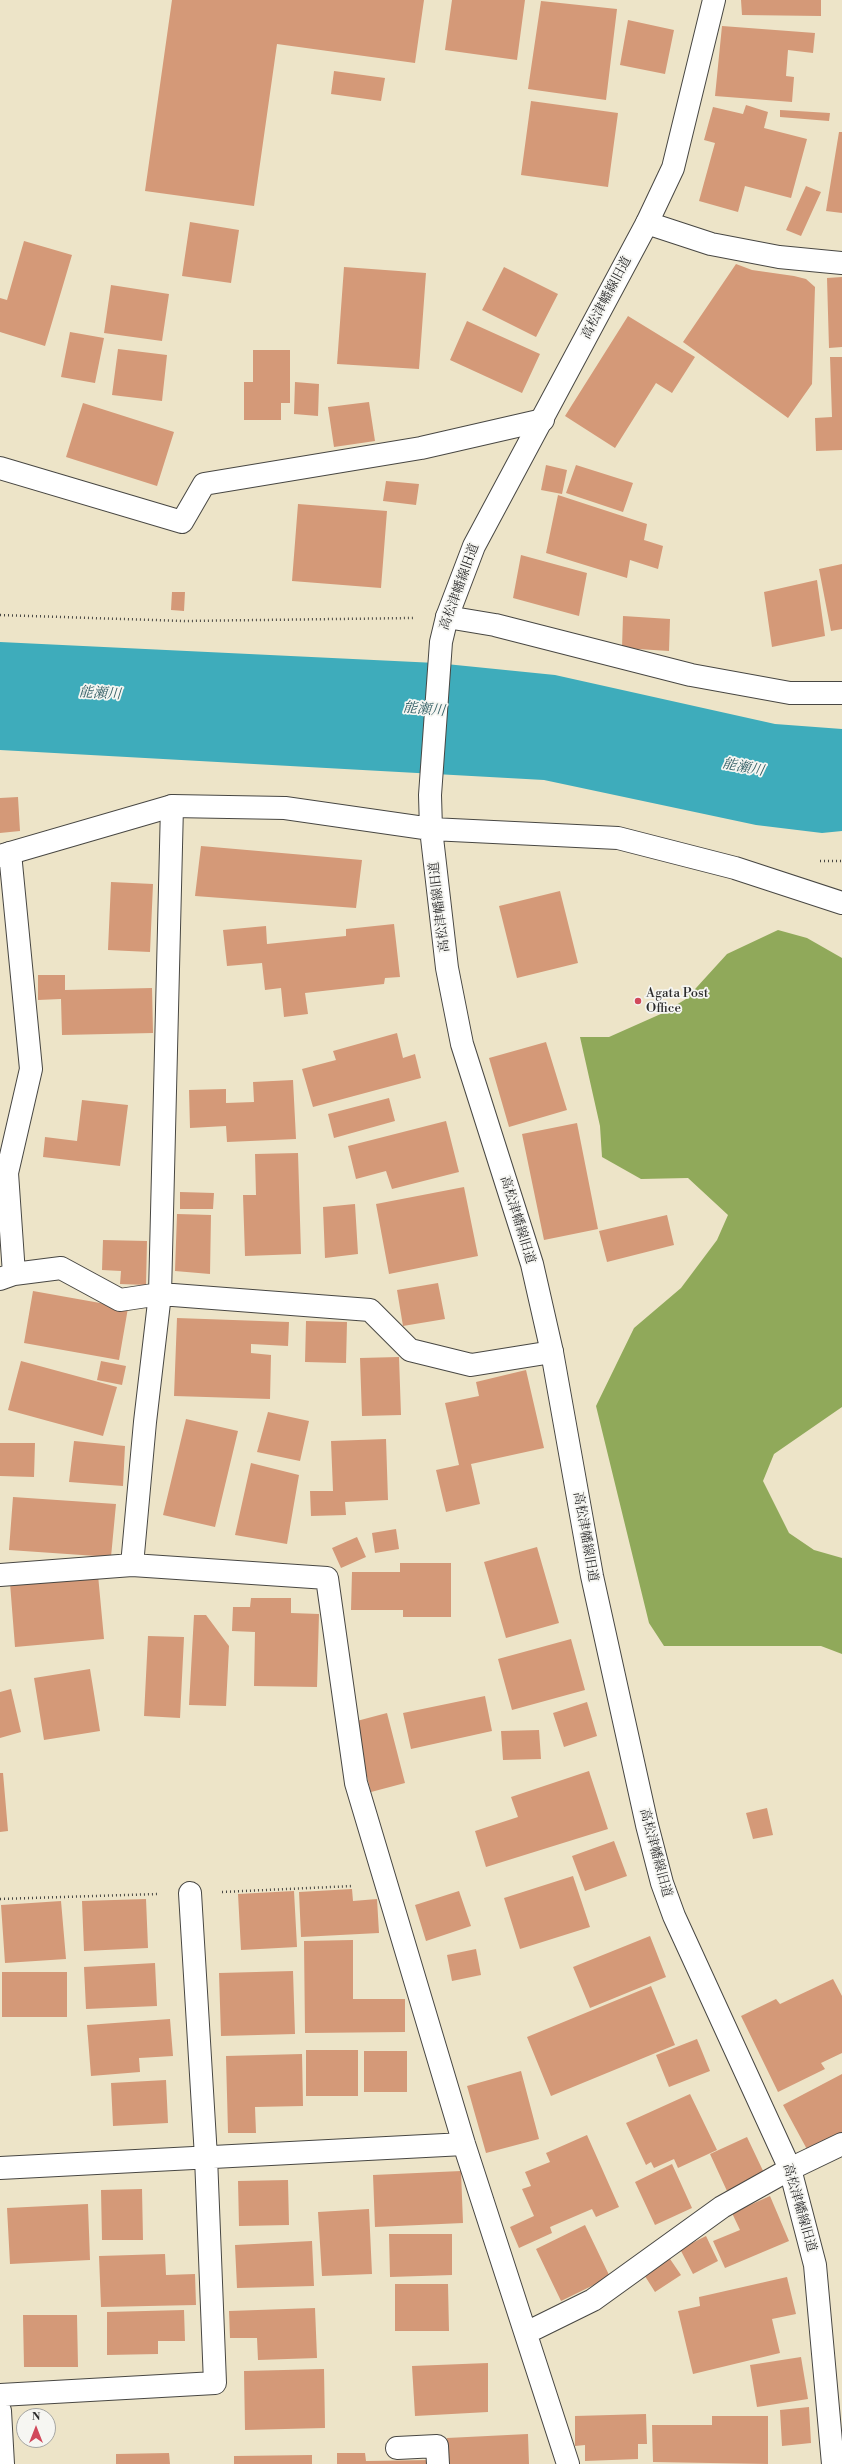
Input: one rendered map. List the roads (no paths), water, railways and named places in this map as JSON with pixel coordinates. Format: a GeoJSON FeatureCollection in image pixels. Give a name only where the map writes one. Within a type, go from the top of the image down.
{"type":"FeatureCollection","features":[{"type":"Feature","properties":{"kind":"street","name":"高松津幡線旧道"},"geometry":{"type":"LineString","coordinates":[[714,0],[673,168],[646,223],[474,546],[447,618],[441,642],[430,796],[431,829],[447,968],[462,1044],[532,1264],[552,1352],[592,1576],[646,1825],[662,1883],[674,1916],[790,2169],[815,2265],[833,2464]]}},
{"type":"Feature","properties":{"kind":"street"},"geometry":{"type":"LineString","coordinates":[[646,223],[711,244],[779,257],[842,263]]}},
{"type":"Feature","properties":{"kind":"street"},"geometry":{"type":"LineString","coordinates":[[0,468],[182,522],[204,484],[421,448],[542,420]]}},
{"type":"Feature","properties":{"kind":"street"},"geometry":{"type":"LineString","coordinates":[[447,618],[495,625],[690,675],[790,693],[842,693]]}},
{"type":"Feature","properties":{"kind":"street"},"geometry":{"type":"LineString","coordinates":[[132,1565],[144,1422],[160,1294],[172,806]]}},
{"type":"Feature","properties":{"kind":"street"},"geometry":{"type":"LineString","coordinates":[[552,1352],[471,1365],[410,1350],[370,1310],[160,1294],[120,1300],[61,1268],[7,1276],[7,1173],[31,1069],[5,854],[172,806],[285,808],[431,829],[618,838],[734,868],[842,903]]}},
{"type":"Feature","properties":{"kind":"street"},"geometry":{"type":"LineString","coordinates":[[0,1575],[132,1565],[221,1569],[327,1578],[356,1783],[464,2144],[568,2464]]}},
{"type":"Feature","properties":{"kind":"street"},"geometry":{"type":"LineString","coordinates":[[0,2395],[215,2383],[206,2157],[190,1893]]}},
{"type":"Feature","properties":{"kind":"street"},"geometry":{"type":"LineString","coordinates":[[0,2168],[464,2144]]}},
{"type":"Feature","properties":{"kind":"street"},"geometry":{"type":"LineString","coordinates":[[526,2333],[593,2300],[722,2207],[790,2169],[842,2144]]}},
{"type":"Feature","properties":{"kind":"street"},"geometry":{"type":"LineString","coordinates":[[0,2411],[3,2464]]}},
{"type":"Feature","properties":{"kind":"street"},"geometry":{"type":"LineString","coordinates":[[397,2448],[437,2446],[438,2464]]}},
{"type":"Feature","properties":{"kind":"water","name":"能瀬川"},"geometry":{"type":"Polygon","coordinates":[[[0,642],[436,663],[555,675],[775,724],[842,729],[842,831],[822,833],[756,825],[544,780],[0,750],[0,642]]]}},
{"type":"Feature","properties":{"kind":"place","name":"Agata Post Office"},"geometry":{"type":"Point","coordinates":[638,1001]}}]}
